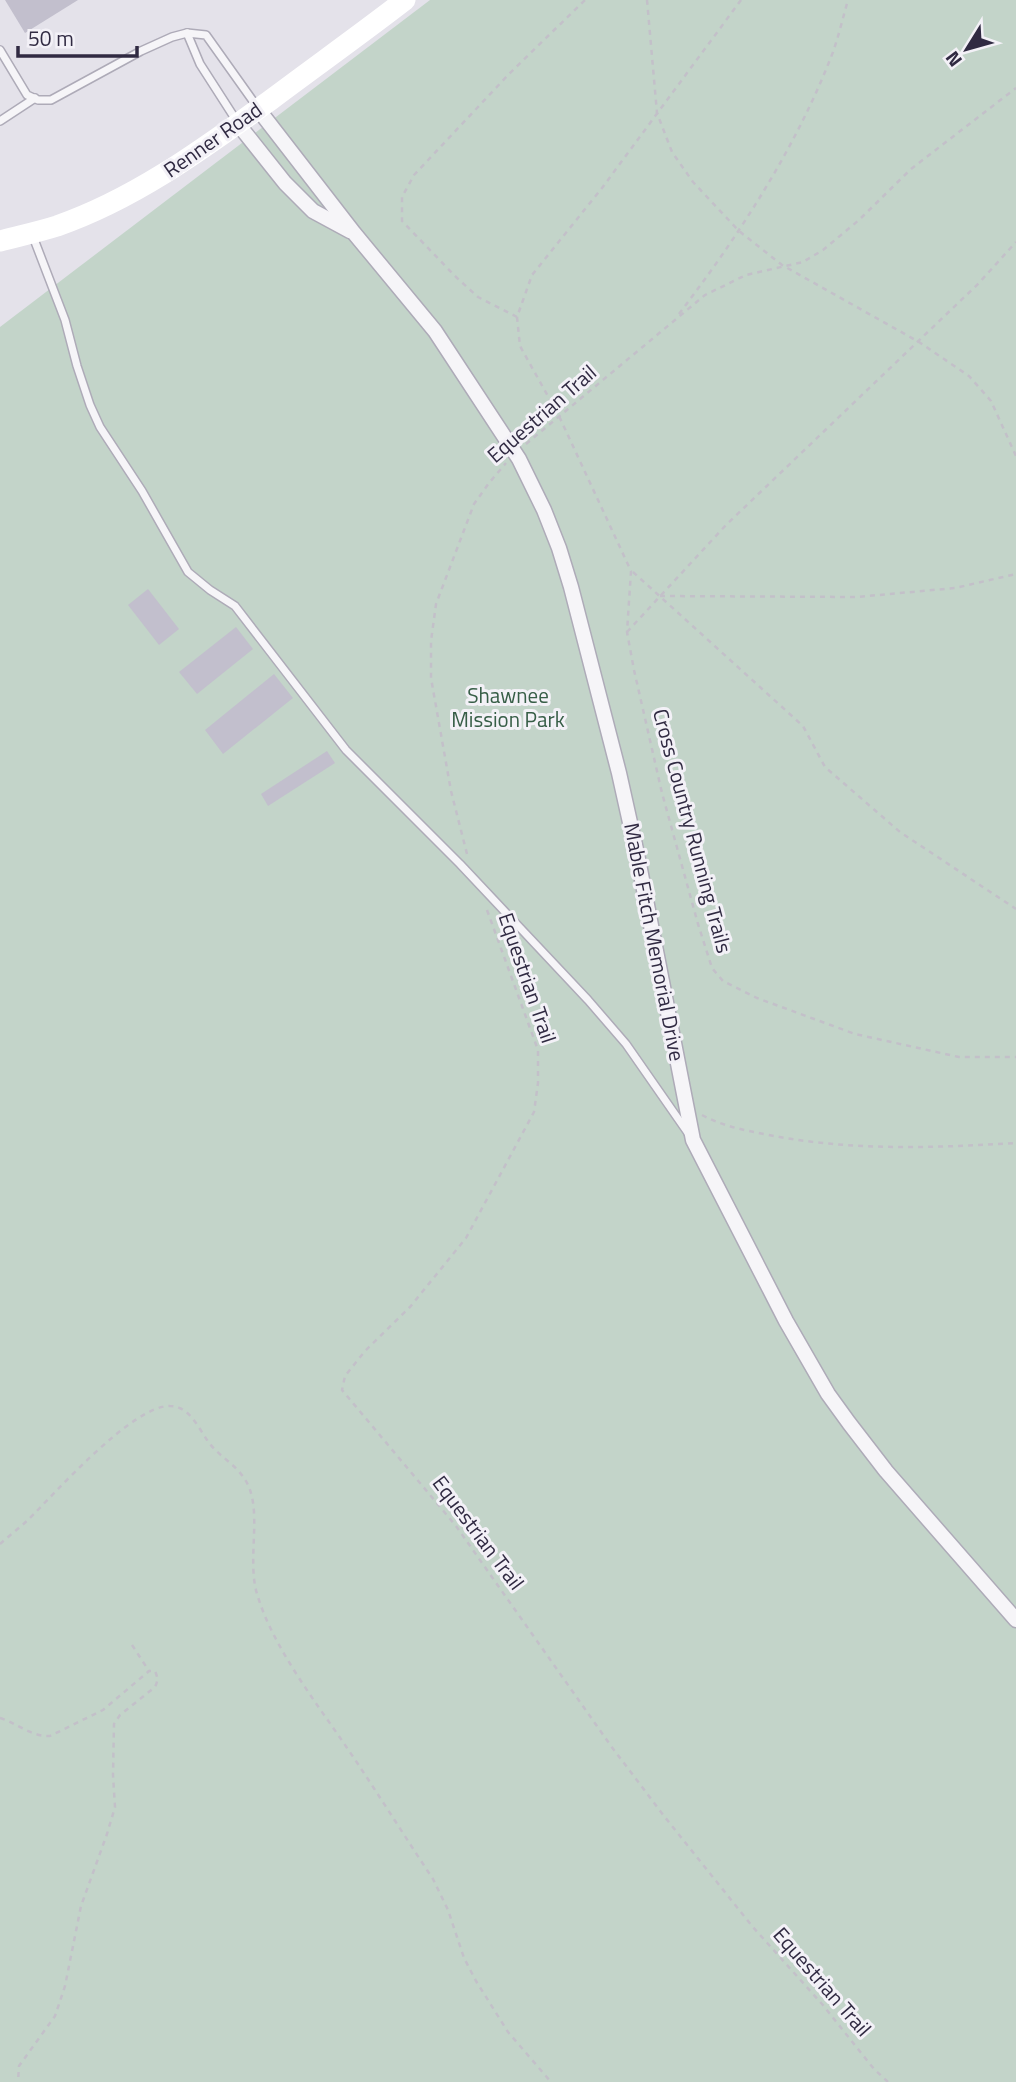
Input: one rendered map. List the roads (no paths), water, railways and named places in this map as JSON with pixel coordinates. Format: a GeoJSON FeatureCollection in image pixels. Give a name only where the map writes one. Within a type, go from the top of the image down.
{"type":"FeatureCollection","features":[{"type":"Feature","properties":{"kind":"main road","name":"Renner Road"},"geometry":{"type":"LineString","coordinates":[[0,241],[67,221],[137,190],[176,167],[405,0]]}},
{"type":"Feature","properties":{"kind":"street","name":"Mable Fitch Memorial Drive"},"geometry":{"type":"LineString","coordinates":[[258,108],[354,233],[435,331],[516,454],[544,510],[559,548],[578,613],[637,854],[693,1140],[786,1321],[828,1394],[890,1475],[1016,1620]]}},
{"type":"Feature","properties":{"kind":"street","name":"Mable Fitch Memorial Drive"},"geometry":{"type":"LineString","coordinates":[[238,124],[285,183],[313,211],[354,233]]}},
{"type":"Feature","properties":{"kind":"lane"},"geometry":{"type":"LineString","coordinates":[[0,50],[27,95],[51,100],[172,37],[187,33],[206,35],[258,108]]}},
{"type":"Feature","properties":{"kind":"lane"},"geometry":{"type":"LineString","coordinates":[[187,33],[200,64],[238,124]]}},
{"type":"Feature","properties":{"kind":"lane"},"geometry":{"type":"LineString","coordinates":[[0,121],[35,98]]}},
{"type":"Feature","properties":{"kind":"lane"},"geometry":{"type":"LineString","coordinates":[[31,233],[65,320],[90,405],[100,427],[142,491],[188,572],[234,606],[346,750],[477,881],[588,999],[626,1044],[693,1140]]}},
{"type":"Feature","properties":{"kind":"park label","name":"Shawnee Mission Park"},"geometry":{"type":"Point","coordinates":[508,708]}}]}
